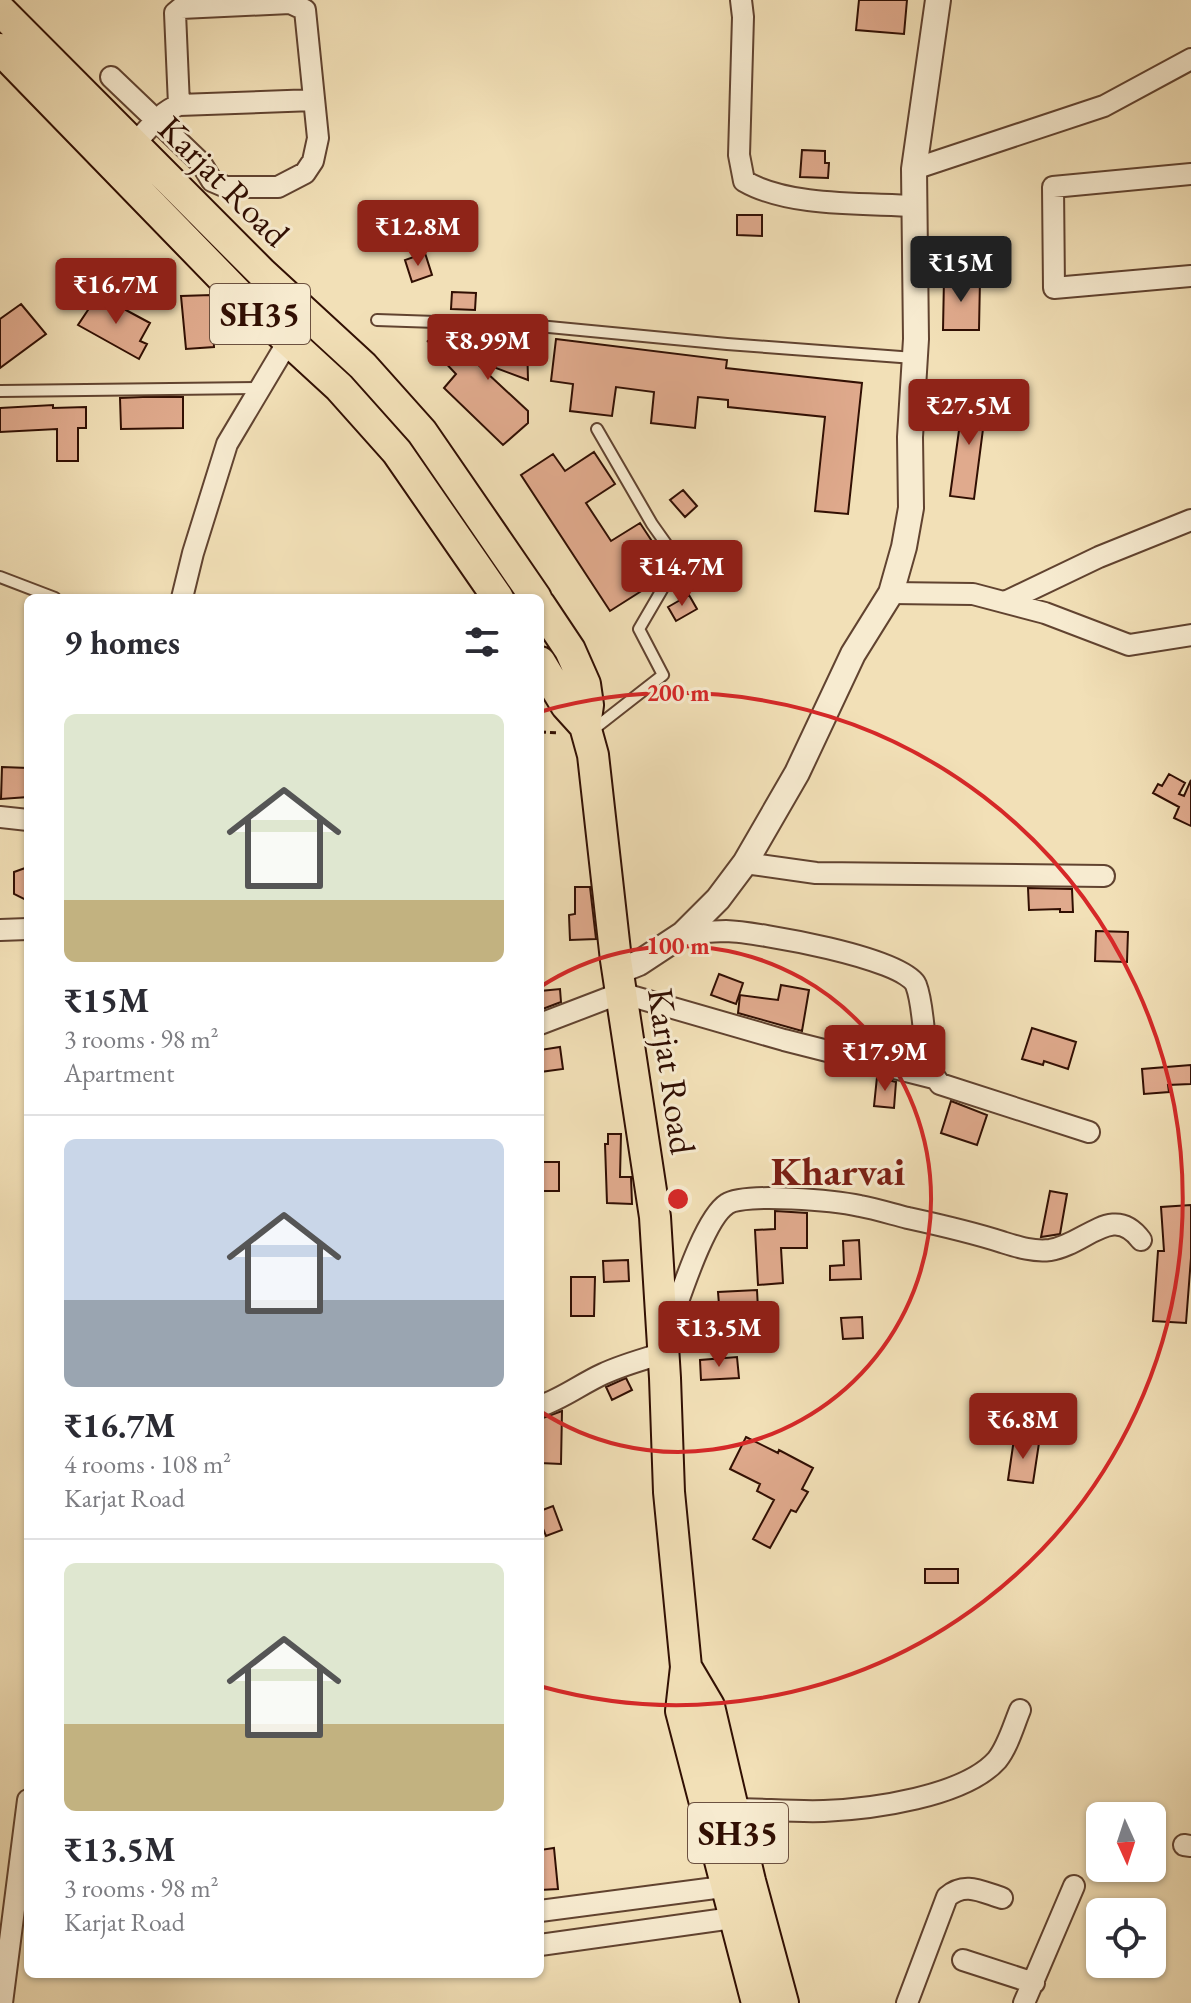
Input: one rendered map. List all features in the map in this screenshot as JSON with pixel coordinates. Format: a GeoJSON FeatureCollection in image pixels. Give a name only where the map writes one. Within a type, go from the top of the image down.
{"type":"FeatureCollection","features":[{"type":"Feature","properties":{"kind":"main road","name":"Karjat Road"},"geometry":{"type":"LineString","coordinates":[[0,10],[305,313],[363,366],[422,432],[533,594]]}},
{"type":"Feature","properties":{"kind":"main road","name":"Karjat Road"},"geometry":{"type":"LineString","coordinates":[[0,49],[240,296],[339,387],[397,452],[495,594]]}},
{"type":"Feature","properties":{"kind":"main road","name":"Karjat Road"},"geometry":{"type":"LineString","coordinates":[[544,611],[570,650],[585,684],[588,705],[586,730],[593,755],[620,982],[655,1217],[669,1492],[686,1667],[681,1711],[746,1916],[757,2003]]}},
{"type":"Feature","properties":{"kind":"main road","name":"Karjat Road"},"geometry":{"type":"LineString","coordinates":[[544,669],[586,730]]}},
{"type":"Feature","properties":{"kind":"main road","name":"Karjat Road"},"geometry":{"type":"LineString","coordinates":[[686,1667],[709,1706],[732,1809],[738,1886]]}},
{"type":"Feature","properties":{"kind":"main road","name":"Karjat Road"},"geometry":{"type":"LineString","coordinates":[[746,1916],[783,2003]]}},
{"type":"Feature","properties":{"kind":"street"},"geometry":{"type":"LineString","coordinates":[[741,0],[739,155],[744,181],[784,198],[914,206]]}},
{"type":"Feature","properties":{"kind":"street"},"geometry":{"type":"LineString","coordinates":[[544,1022],[620,982],[639,963],[683,934],[718,899],[745,863],[797,773],[853,654],[891,593],[911,508],[910,437],[915,358],[914,169],[938,0]]}},
{"type":"Feature","properties":{"kind":"street"},"geometry":{"type":"LineString","coordinates":[[111,77],[201,163],[212,181],[226,187],[278,187],[305,173],[313,161],[318,138],[305,10],[290,3],[181,8],[175,13],[179,105]]}},
{"type":"Feature","properties":{"kind":"street"},"geometry":{"type":"LineString","coordinates":[[914,169],[1104,106],[1191,59]]}},
{"type":"Feature","properties":{"kind":"street"},"geometry":{"type":"LineString","coordinates":[[134,144],[168,109],[179,105],[314,100]]}},
{"type":"Feature","properties":{"kind":"street"},"geometry":{"type":"LineString","coordinates":[[1191,174],[1053,187],[1054,288],[1191,276]]}},
{"type":"Feature","properties":{"kind":"street"},"geometry":{"type":"LineString","coordinates":[[183,594],[227,444],[305,313]]}},
{"type":"Feature","properties":{"kind":"street"},"geometry":{"type":"LineString","coordinates":[[1005,602],[1099,557],[1191,520]]}},
{"type":"Feature","properties":{"kind":"street"},"geometry":{"type":"LineString","coordinates":[[891,593],[973,594],[1045,613],[1129,645],[1191,635]]}},
{"type":"Feature","properties":{"kind":"street"},"geometry":{"type":"LineString","coordinates":[[0,817],[24,820]]}},
{"type":"Feature","properties":{"kind":"street"},"geometry":{"type":"LineString","coordinates":[[745,863],[816,873],[1104,876]]}},
{"type":"Feature","properties":{"kind":"street"},"geometry":{"type":"LineString","coordinates":[[0,930],[24,929]]}},
{"type":"Feature","properties":{"kind":"street"},"geometry":{"type":"LineString","coordinates":[[683,934],[726,931],[755,934],[825,947],[901,970],[914,980],[921,998],[934,1078]]}},
{"type":"Feature","properties":{"kind":"street"},"geometry":{"type":"LineString","coordinates":[[620,982],[784,1040],[934,1078],[950,1089],[1089,1132]]}},
{"type":"Feature","properties":{"kind":"street"},"geometry":{"type":"LineString","coordinates":[[544,1405],[605,1372],[663,1348],[702,1242],[717,1213],[728,1203],[740,1199],[774,1198],[859,1205],[958,1229],[1027,1250],[1051,1250],[1110,1224],[1132,1228],[1141,1240]]}},
{"type":"Feature","properties":{"kind":"street"},"geometry":{"type":"LineString","coordinates":[[732,1809],[823,1811],[876,1805],[936,1792],[974,1778],[995,1762],[1004,1750],[1020,1710]]}},
{"type":"Feature","properties":{"kind":"street"},"geometry":{"type":"LineString","coordinates":[[2,2003],[24,1831]]}},
{"type":"Feature","properties":{"kind":"street"},"geometry":{"type":"LineString","coordinates":[[544,1910],[738,1886]]}},
{"type":"Feature","properties":{"kind":"street"},"geometry":{"type":"LineString","coordinates":[[963,1960],[1028,1998],[1074,1886]]}},
{"type":"Feature","properties":{"kind":"street"},"geometry":{"type":"LineString","coordinates":[[907,2003],[947,1897],[956,1888],[968,1887],[1002,1898]]}},
{"type":"Feature","properties":{"kind":"street"},"geometry":{"type":"LineString","coordinates":[[544,1944],[746,1916]]}},
{"type":"Feature","properties":{"kind":"lane"},"geometry":{"type":"LineString","coordinates":[[377,320],[528,325],[915,358]]}},
{"type":"Feature","properties":{"kind":"lane"},"geometry":{"type":"LineString","coordinates":[[0,391],[260,388]]}},
{"type":"Feature","properties":{"kind":"lane"},"geometry":{"type":"LineString","coordinates":[[586,730],[663,675],[639,629],[677,569],[674,555],[652,524],[597,429]]}},
{"type":"Feature","properties":{"kind":"lane"},"geometry":{"type":"LineString","coordinates":[[0,577],[45,594]]}},
{"type":"Feature","properties":{"kind":"building"},"geometry":{"type":"Polygon","coordinates":[[[859,0],[907,0],[904,34],[856,30],[859,0]]]}},
{"type":"Feature","properties":{"kind":"building"},"geometry":{"type":"Polygon","coordinates":[[[802,150],[825,151],[825,163],[829,163],[828,178],[800,177],[802,150]]]}},
{"type":"Feature","properties":{"kind":"building"},"geometry":{"type":"Polygon","coordinates":[[[737,215],[762,215],[762,236],[737,235],[737,215]]]}},
{"type":"Feature","properties":{"kind":"building"},"geometry":{"type":"Polygon","coordinates":[[[425,253],[432,275],[412,282],[405,260],[425,253]]]}},
{"type":"Feature","properties":{"kind":"building"},"geometry":{"type":"Polygon","coordinates":[[[944,278],[980,279],[979,330],[943,330],[944,278]]]}},
{"type":"Feature","properties":{"kind":"building"},"geometry":{"type":"Polygon","coordinates":[[[452,292],[476,293],[475,310],[451,309],[452,292]]]}},
{"type":"Feature","properties":{"kind":"building"},"geometry":{"type":"Polygon","coordinates":[[[98,295],[150,323],[140,341],[147,344],[139,359],[78,325],[98,295]]]}},
{"type":"Feature","properties":{"kind":"building"},"geometry":{"type":"Polygon","coordinates":[[[211,295],[214,347],[186,349],[181,296],[211,295]]]}},
{"type":"Feature","properties":{"kind":"building"},"geometry":{"type":"Polygon","coordinates":[[[21,304],[46,334],[0,368],[0,319],[21,304]]]}},
{"type":"Feature","properties":{"kind":"building"},"geometry":{"type":"Polygon","coordinates":[[[556,339],[727,360],[726,368],[862,383],[848,514],[815,511],[825,417],[728,407],[728,400],[698,397],[695,428],[651,423],[654,392],[616,387],[612,416],[570,411],[573,384],[551,381],[556,339]]]}},
{"type":"Feature","properties":{"kind":"building"},"geometry":{"type":"Polygon","coordinates":[[[527,340],[528,380],[472,359],[528,411],[528,423],[503,445],[444,388],[456,374],[439,356],[446,349],[427,341],[527,340]]]}},
{"type":"Feature","properties":{"kind":"building"},"geometry":{"type":"Polygon","coordinates":[[[964,394],[987,398],[974,499],[950,496],[964,394]]]}},
{"type":"Feature","properties":{"kind":"building"},"geometry":{"type":"Polygon","coordinates":[[[183,397],[183,428],[121,429],[120,398],[183,397]]]}},
{"type":"Feature","properties":{"kind":"building"},"geometry":{"type":"Polygon","coordinates":[[[53,405],[53,408],[86,407],[86,428],[78,428],[78,461],[57,461],[57,429],[0,432],[0,408],[53,405]]]}},
{"type":"Feature","properties":{"kind":"building"},"geometry":{"type":"Polygon","coordinates":[[[594,452],[615,484],[586,503],[611,541],[640,523],[661,555],[632,573],[643,590],[610,611],[521,475],[553,454],[565,471],[594,452]]]}},
{"type":"Feature","properties":{"kind":"building"},"geometry":{"type":"Polygon","coordinates":[[[683,490],[697,506],[685,517],[670,500],[683,490]]]}},
{"type":"Feature","properties":{"kind":"building"},"geometry":{"type":"Polygon","coordinates":[[[689,595],[697,609],[676,621],[668,607],[689,595]]]}},
{"type":"Feature","properties":{"kind":"building"},"geometry":{"type":"Polygon","coordinates":[[[2,767],[24,768],[24,797],[1,799],[2,767]]]}},
{"type":"Feature","properties":{"kind":"building"},"geometry":{"type":"Polygon","coordinates":[[[1169,774],[1185,783],[1179,794],[1184,796],[1191,780],[1191,826],[1174,818],[1179,807],[1153,793],[1169,774]]]}},
{"type":"Feature","properties":{"kind":"building"},"geometry":{"type":"Polygon","coordinates":[[[24,868],[24,899],[14,894],[14,872],[24,868]]]}},
{"type":"Feature","properties":{"kind":"building"},"geometry":{"type":"Polygon","coordinates":[[[575,887],[590,887],[596,939],[570,940],[569,915],[575,914],[575,887]]]}},
{"type":"Feature","properties":{"kind":"building"},"geometry":{"type":"Polygon","coordinates":[[[1028,888],[1072,889],[1073,912],[1060,912],[1060,909],[1029,910],[1028,888]]]}},
{"type":"Feature","properties":{"kind":"building"},"geometry":{"type":"Polygon","coordinates":[[[1096,931],[1128,932],[1127,962],[1095,961],[1096,931]]]}},
{"type":"Feature","properties":{"kind":"building"},"geometry":{"type":"Polygon","coordinates":[[[719,974],[743,983],[736,1004],[711,995],[719,974]]]}},
{"type":"Feature","properties":{"kind":"building"},"geometry":{"type":"Polygon","coordinates":[[[781,985],[809,990],[802,1031],[738,1013],[740,995],[778,1000],[781,985]]]}},
{"type":"Feature","properties":{"kind":"building"},"geometry":{"type":"Polygon","coordinates":[[[560,989],[561,1002],[544,1008],[544,991],[560,989]]]}},
{"type":"Feature","properties":{"kind":"building"},"geometry":{"type":"Polygon","coordinates":[[[1032,1028],[1076,1042],[1068,1069],[1044,1061],[1043,1065],[1022,1059],[1032,1028]]]}},
{"type":"Feature","properties":{"kind":"building"},"geometry":{"type":"Polygon","coordinates":[[[560,1047],[563,1069],[544,1071],[544,1049],[560,1047]]]}},
{"type":"Feature","properties":{"kind":"building"},"geometry":{"type":"Polygon","coordinates":[[[1191,1065],[1191,1084],[1168,1085],[1169,1092],[1144,1094],[1142,1069],[1191,1065]]]}},
{"type":"Feature","properties":{"kind":"building"},"geometry":{"type":"Polygon","coordinates":[[[877,1077],[896,1082],[894,1108],[874,1106],[877,1077]]]}},
{"type":"Feature","properties":{"kind":"building"},"geometry":{"type":"Polygon","coordinates":[[[951,1101],[987,1115],[977,1145],[941,1133],[951,1101]]]}},
{"type":"Feature","properties":{"kind":"building"},"geometry":{"type":"Polygon","coordinates":[[[608,1134],[621,1134],[620,1177],[631,1177],[632,1204],[607,1203],[605,1144],[608,1144],[608,1134]]]}},
{"type":"Feature","properties":{"kind":"building"},"geometry":{"type":"Polygon","coordinates":[[[544,1162],[559,1162],[559,1191],[544,1191],[544,1162]]]}},
{"type":"Feature","properties":{"kind":"building"},"geometry":{"type":"Polygon","coordinates":[[[1050,1191],[1067,1194],[1060,1234],[1041,1237],[1050,1191]]]}},
{"type":"Feature","properties":{"kind":"building"},"geometry":{"type":"Polygon","coordinates":[[[1191,1205],[1186,1323],[1153,1321],[1158,1251],[1164,1251],[1161,1207],[1191,1205]]]}},
{"type":"Feature","properties":{"kind":"building"},"geometry":{"type":"Polygon","coordinates":[[[775,1211],[807,1213],[807,1248],[781,1248],[783,1283],[758,1285],[755,1230],[775,1229],[775,1211]]]}},
{"type":"Feature","properties":{"kind":"building"},"geometry":{"type":"Polygon","coordinates":[[[859,1240],[861,1279],[830,1280],[830,1266],[844,1265],[843,1241],[859,1240]]]}},
{"type":"Feature","properties":{"kind":"building"},"geometry":{"type":"Polygon","coordinates":[[[628,1260],[629,1281],[604,1282],[603,1261],[628,1260]]]}},
{"type":"Feature","properties":{"kind":"building"},"geometry":{"type":"Polygon","coordinates":[[[571,1277],[595,1277],[594,1316],[571,1316],[571,1277]]]}},
{"type":"Feature","properties":{"kind":"building"},"geometry":{"type":"Polygon","coordinates":[[[757,1290],[759,1328],[721,1330],[718,1292],[757,1290]]]}},
{"type":"Feature","properties":{"kind":"building"},"geometry":{"type":"Polygon","coordinates":[[[862,1317],[863,1338],[843,1339],[841,1318],[862,1317]]]}},
{"type":"Feature","properties":{"kind":"building"},"geometry":{"type":"Polygon","coordinates":[[[737,1357],[739,1378],[701,1380],[700,1360],[737,1357]]]}},
{"type":"Feature","properties":{"kind":"building"},"geometry":{"type":"Polygon","coordinates":[[[626,1378],[632,1390],[612,1400],[606,1387],[626,1378]]]}},
{"type":"Feature","properties":{"kind":"building"},"geometry":{"type":"Polygon","coordinates":[[[562,1411],[561,1464],[544,1463],[544,1418],[562,1411]]]}},
{"type":"Feature","properties":{"kind":"building"},"geometry":{"type":"Polygon","coordinates":[[[746,1437],[813,1468],[802,1489],[808,1492],[796,1512],[791,1510],[770,1548],[753,1539],[774,1500],[757,1491],[760,1484],[730,1469],[746,1437]]]}},
{"type":"Feature","properties":{"kind":"building"},"geometry":{"type":"Polygon","coordinates":[[[1014,1439],[1039,1443],[1033,1483],[1008,1480],[1014,1439]]]}},
{"type":"Feature","properties":{"kind":"building"},"geometry":{"type":"Polygon","coordinates":[[[553,1506],[562,1530],[546,1536],[544,1509],[553,1506]]]}},
{"type":"Feature","properties":{"kind":"building"},"geometry":{"type":"Polygon","coordinates":[[[925,1569],[958,1569],[958,1583],[925,1583],[925,1569]]]}},
{"type":"Feature","properties":{"kind":"building"},"geometry":{"type":"Polygon","coordinates":[[[554,1848],[558,1889],[544,1890],[544,1849],[554,1848]]]}},
{"type":"Feature","properties":{"kind":"district","name":"Kharvai"},"geometry":{"type":"Point","coordinates":[838,1171]}}]}
